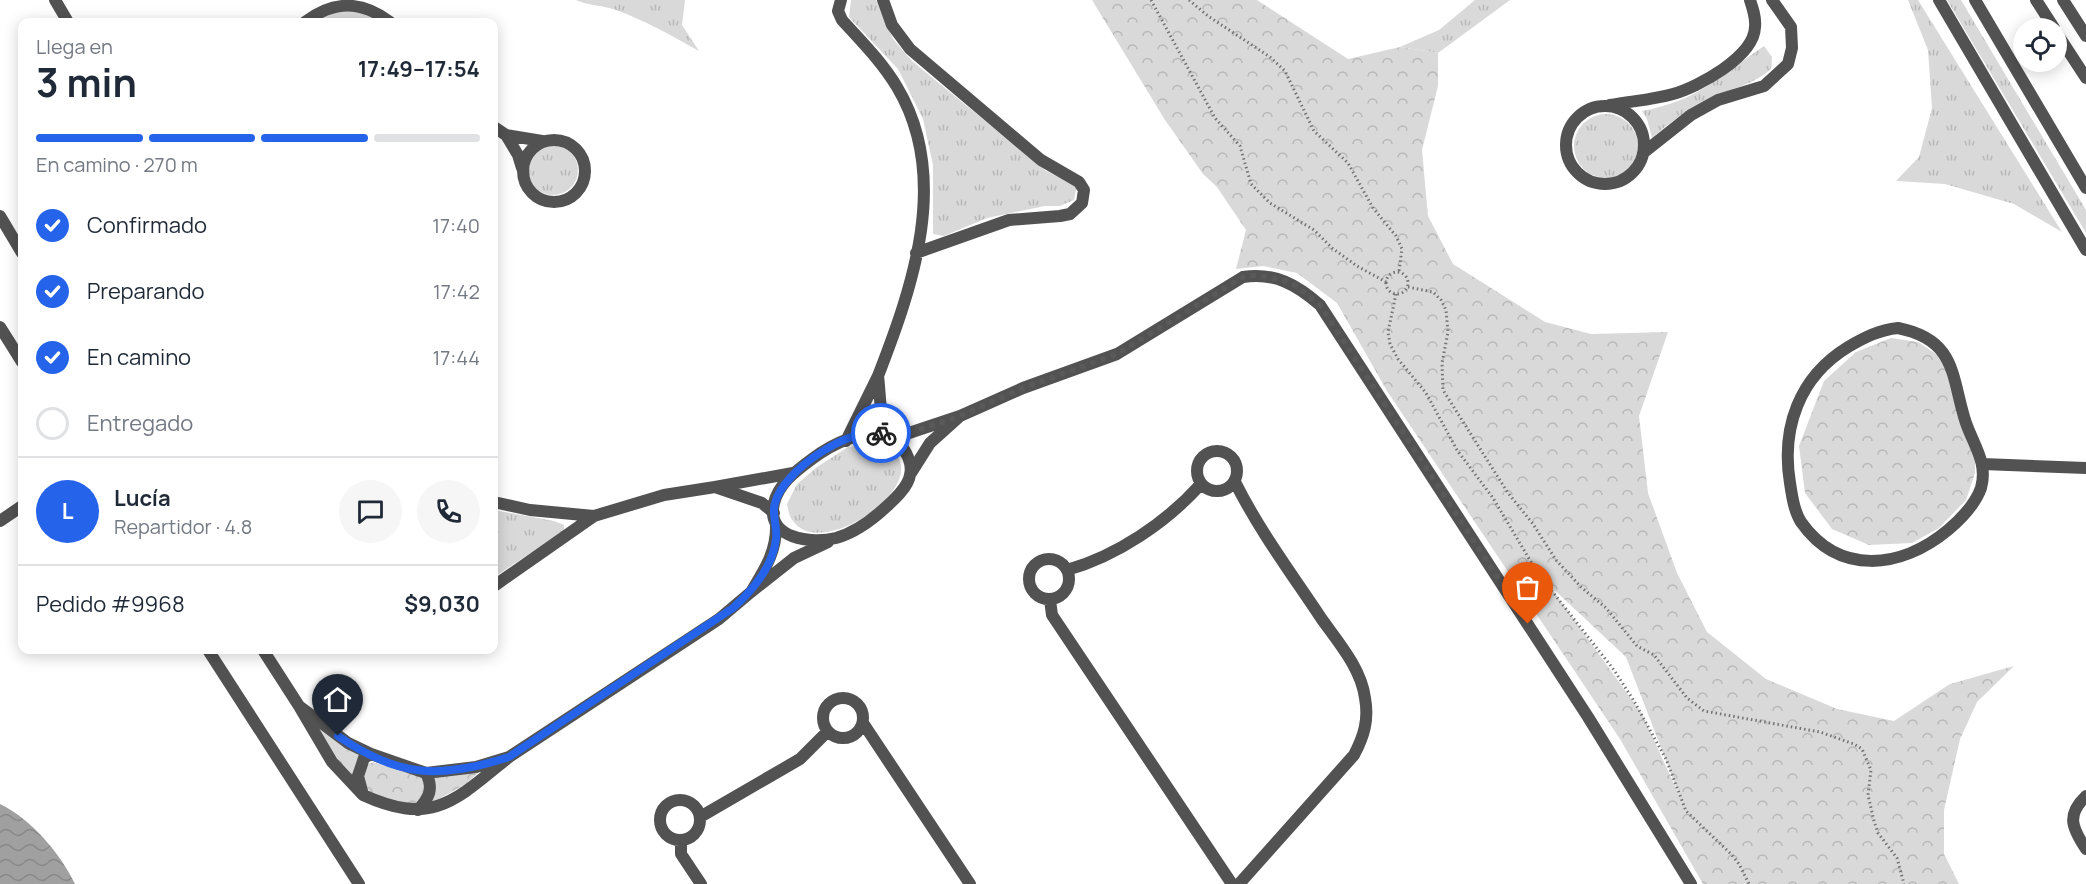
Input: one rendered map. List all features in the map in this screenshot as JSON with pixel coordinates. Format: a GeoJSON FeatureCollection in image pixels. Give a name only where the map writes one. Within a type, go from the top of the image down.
{"type":"FeatureCollection","features":[{"type":"Feature","properties":{"kind":"street"},"geometry":{"type":"LineString","coordinates":[[55,0],[66,18]]}},
{"type":"Feature","properties":{"kind":"street"},"geometry":{"type":"LineString","coordinates":[[841,0],[838,11],[842,20],[870,50],[898,88],[921,146],[925,191],[916,253],[904,306],[878,376],[846,441]]}},
{"type":"Feature","properties":{"kind":"street"},"geometry":{"type":"LineString","coordinates":[[883,0],[892,26],[910,49],[1041,160],[1079,182],[1084,190],[1083,203],[1070,213],[1009,220],[916,253]]}},
{"type":"Feature","properties":{"kind":"street"},"geometry":{"type":"LineString","coordinates":[[1602,106],[1613,107],[1634,119],[1644,141],[1643,153],[1638,165],[1630,175],[1618,182],[1592,182],[1581,176],[1572,166],[1566,147],[1570,128],[1578,117],[1588,110],[1602,106],[1675,94],[1696,85],[1724,68],[1750,44],[1754,34],[1754,14],[1750,0]]}},
{"type":"Feature","properties":{"kind":"street"},"geometry":{"type":"LineString","coordinates":[[1643,153],[1691,116],[1718,100],[1764,86],[1788,64],[1792,48],[1791,27],[1772,0]]}},
{"type":"Feature","properties":{"kind":"street"},"geometry":{"type":"LineString","coordinates":[[1940,0],[2086,250]]}},
{"type":"Feature","properties":{"kind":"street"},"geometry":{"type":"LineString","coordinates":[[1974,0],[2086,188]]}},
{"type":"Feature","properties":{"kind":"street"},"geometry":{"type":"LineString","coordinates":[[2036,0],[2048,18]]}},
{"type":"Feature","properties":{"kind":"street"},"geometry":{"type":"LineString","coordinates":[[2063,0],[2086,36]]}},
{"type":"Feature","properties":{"kind":"street"},"geometry":{"type":"LineString","coordinates":[[311,18],[328,6],[351,3],[373,9],[385,18]]}},
{"type":"Feature","properties":{"kind":"street"},"geometry":{"type":"LineString","coordinates":[[2067,49],[2086,78]]}},
{"type":"Feature","properties":{"kind":"street"},"geometry":{"type":"LineString","coordinates":[[498,130],[506,135],[542,141],[564,141],[581,154],[585,175],[575,194],[566,200],[545,201],[527,188],[518,155],[506,135]]}},
{"type":"Feature","properties":{"kind":"street"},"geometry":{"type":"LineString","coordinates":[[522,168],[529,152],[542,141]]}},
{"type":"Feature","properties":{"kind":"street"},"geometry":{"type":"LineString","coordinates":[[0,216],[18,247]]}},
{"type":"Feature","properties":{"kind":"street"},"geometry":{"type":"LineString","coordinates":[[891,437],[960,416],[1023,388],[1117,354],[1243,277],[1256,275],[1291,282],[1320,305],[1594,727],[1691,884]]}},
{"type":"Feature","properties":{"kind":"street"},"geometry":{"type":"LineString","coordinates":[[0,327],[18,356]]}},
{"type":"Feature","properties":{"kind":"street"},"geometry":{"type":"LineString","coordinates":[[1898,328],[1912,331],[1928,340],[1943,352],[1951,364],[1966,423],[1983,464],[1981,487],[1973,505],[1935,540],[1912,554],[1891,560],[1858,560],[1823,545],[1810,533],[1798,516],[1787,468],[1787,442],[1794,411],[1804,389],[1818,370],[1864,338],[1882,330],[1898,328]]}},
{"type":"Feature","properties":{"kind":"street"},"geometry":{"type":"LineString","coordinates":[[878,376],[891,437]]}},
{"type":"Feature","properties":{"kind":"street"},"geometry":{"type":"LineString","coordinates":[[266,654],[332,762],[353,788],[389,807],[418,810],[444,805],[460,797],[509,757],[719,619],[794,558],[865,524],[883,511],[893,501],[911,474],[917,459],[930,443],[960,416]]}},
{"type":"Feature","properties":{"kind":"street"},"geometry":{"type":"LineString","coordinates":[[751,592],[772,555],[776,540],[775,518],[781,488],[793,473],[815,457],[846,441],[876,432],[891,437],[906,451],[911,474]]}},
{"type":"Feature","properties":{"kind":"street"},"geometry":{"type":"LineString","coordinates":[[1212,451],[1226,452],[1236,462],[1238,469],[1235,482],[1225,490],[1218,492],[1201,484],[1196,471],[1198,465],[1201,459],[1212,451]]}},
{"type":"Feature","properties":{"kind":"street"},"geometry":{"type":"LineString","coordinates":[[1983,464],[2086,468]]}},
{"type":"Feature","properties":{"kind":"street"},"geometry":{"type":"LineString","coordinates":[[498,583],[594,516],[664,495],[793,473]]}},
{"type":"Feature","properties":{"kind":"street"},"geometry":{"type":"LineString","coordinates":[[1235,482],[1250,511],[1350,661],[1365,696],[1367,718],[1363,739],[1354,755],[1239,884]]}},
{"type":"Feature","properties":{"kind":"street"},"geometry":{"type":"LineString","coordinates":[[1067,570],[1109,555],[1173,512],[1201,484]]}},
{"type":"Feature","properties":{"kind":"street"},"geometry":{"type":"LineString","coordinates":[[715,486],[762,503],[792,538],[819,540],[836,538]]}},
{"type":"Feature","properties":{"kind":"street"},"geometry":{"type":"LineString","coordinates":[[498,503],[530,510],[594,516]]}},
{"type":"Feature","properties":{"kind":"street"},"geometry":{"type":"LineString","coordinates":[[0,521],[18,509]]}},
{"type":"Feature","properties":{"kind":"street"},"geometry":{"type":"LineString","coordinates":[[1044,559],[1057,561],[1067,570],[1069,577],[1066,590],[1062,595],[1050,600],[1037,597],[1029,586],[1029,573],[1032,567],[1044,559]]}},
{"type":"Feature","properties":{"kind":"street"},"geometry":{"type":"LineString","coordinates":[[1050,600],[1052,615],[1232,884]]}},
{"type":"Feature","properties":{"kind":"street"},"geometry":{"type":"LineString","coordinates":[[211,654],[359,884]]}},
{"type":"Feature","properties":{"kind":"street"},"geometry":{"type":"LineString","coordinates":[[845,698],[858,704],[864,716],[863,723],[851,737],[838,738],[827,732],[822,719],[832,701],[845,698]]}},
{"type":"Feature","properties":{"kind":"street"},"geometry":{"type":"LineString","coordinates":[[299,706],[348,743],[371,754],[426,773],[476,767],[509,757]]}},
{"type":"Feature","properties":{"kind":"street"},"geometry":{"type":"LineString","coordinates":[[863,723],[970,884]]}},
{"type":"Feature","properties":{"kind":"street"},"geometry":{"type":"LineString","coordinates":[[700,818],[800,759],[827,732]]}},
{"type":"Feature","properties":{"kind":"street"},"geometry":{"type":"LineString","coordinates":[[363,795],[358,776],[359,767],[364,758],[371,754]]}},
{"type":"Feature","properties":{"kind":"street"},"geometry":{"type":"LineString","coordinates":[[418,810],[428,799],[430,790],[426,773]]}},
{"type":"Feature","properties":{"kind":"street"},"geometry":{"type":"LineString","coordinates":[[2086,796],[2075,807],[2073,818],[2074,828],[2086,849]]}},
{"type":"Feature","properties":{"kind":"street"},"geometry":{"type":"LineString","coordinates":[[675,800],[689,801],[694,805],[700,818],[697,831],[681,840],[668,837],[660,827],[660,813],[664,807],[675,800]]}},
{"type":"Feature","properties":{"kind":"street"},"geometry":{"type":"LineString","coordinates":[[681,840],[681,854],[701,884]]}},
{"type":"Feature","properties":{"kind":"path"},"geometry":{"type":"LineString","coordinates":[[1151,0],[1215,118],[1240,146],[1251,184],[1270,203],[1314,230],[1332,248],[1357,266],[1386,282]]}},
{"type":"Feature","properties":{"kind":"path"},"geometry":{"type":"LineString","coordinates":[[1189,0],[1208,16],[1270,57],[1285,71],[1314,131],[1348,164],[1369,203],[1396,236],[1402,249],[1399,272]]}},
{"type":"Feature","properties":{"kind":"path"},"geometry":{"type":"LineString","coordinates":[[1396,294],[1388,289],[1386,282],[1389,275],[1399,272]]}},
{"type":"Feature","properties":{"kind":"path"},"geometry":{"type":"LineString","coordinates":[[1396,294],[1405,291],[1408,287],[1408,278],[1399,272]]}},
{"type":"Feature","properties":{"kind":"path"},"geometry":{"type":"LineString","coordinates":[[1408,287],[1433,292],[1441,300],[1446,310],[1448,332],[1442,363],[1443,390],[1508,493],[1533,524],[1556,560],[1581,587],[1606,608],[1637,646],[1654,655],[1687,698],[1704,711],[1735,719],[1761,720],[1821,732],[1846,740],[1862,749],[1871,770],[1868,795],[1874,821],[1878,833],[1897,858],[1904,884]]}},
{"type":"Feature","properties":{"kind":"path"},"geometry":{"type":"LineString","coordinates":[[1396,294],[1388,332],[1389,344],[1398,359],[1426,393],[1457,450],[1493,498],[1537,572],[1614,670],[1634,701],[1666,759],[1686,811],[1736,859],[1749,884]]}},
{"type":"Feature","properties":{"kind":"green space"},"geometry":{"type":"Polygon","coordinates":[[[576,0],[685,0],[682,25],[699,51],[627,14],[576,0]]]}},
{"type":"Feature","properties":{"kind":"green space"},"geometry":{"type":"Polygon","coordinates":[[[851,0],[876,0],[893,39],[912,61],[1046,171],[1077,186],[1074,200],[1060,206],[1045,206],[987,218],[944,236],[933,234],[933,165],[923,119],[898,69],[849,17],[851,0]]]}},
{"type":"Feature","properties":{"kind":"green space"},"geometry":{"type":"Polygon","coordinates":[[[1092,0],[1257,0],[1348,59],[1400,47],[1438,53],[1438,86],[1422,150],[1428,216],[1453,264],[1545,322],[1591,334],[1668,332],[1639,416],[1648,493],[1677,573],[1707,632],[1766,679],[1837,709],[1894,721],[1950,684],[2014,666],[1977,702],[1960,739],[1944,810],[1944,854],[1959,884],[1703,884],[1620,739],[1387,391],[1337,303],[1297,273],[1263,266],[1236,269],[1246,230],[1217,187],[1203,174],[1165,120],[1092,0]],[[1549,585],[1642,714],[1680,797],[1626,657],[1549,585]]]}},
{"type":"Feature","properties":{"kind":"green space"},"geometry":{"type":"Polygon","coordinates":[[[1475,0],[1510,0],[1438,53],[1400,47],[1439,30],[1475,0]]]}},
{"type":"Feature","properties":{"kind":"green space"},"geometry":{"type":"Polygon","coordinates":[[[1908,0],[1918,0],[2062,232],[2014,204],[1945,184],[1896,181],[1919,157],[1932,108],[1928,50],[1908,0]]]}},
{"type":"Feature","properties":{"kind":"green space"},"geometry":{"type":"Polygon","coordinates":[[[1947,0],[1961,0],[2086,210],[2086,233],[1947,0]]]}},
{"type":"Feature","properties":{"kind":"green space"},"geometry":{"type":"Polygon","coordinates":[[[342,9],[358,10],[373,18],[322,18],[342,9]]]}},
{"type":"Feature","properties":{"kind":"green space"},"geometry":{"type":"Polygon","coordinates":[[[1764,46],[1772,57],[1771,69],[1765,74],[1711,98],[1673,121],[1652,138],[1647,119],[1642,111],[1662,107],[1694,94],[1764,46]]]}},
{"type":"Feature","properties":{"kind":"green space"},"geometry":{"type":"Polygon","coordinates":[[[1606,114],[1624,120],[1632,128],[1638,146],[1632,164],[1624,172],[1606,178],[1588,172],[1580,164],[1574,146],[1580,128],[1588,120],[1606,114]]]}},
{"type":"Feature","properties":{"kind":"green space"},"geometry":{"type":"Polygon","coordinates":[[[548,145],[558,145],[571,152],[578,165],[578,175],[571,188],[558,195],[548,195],[539,191],[532,184],[528,175],[528,165],[532,156],[539,149],[548,145]]]}},
{"type":"Feature","properties":{"kind":"green space"},"geometry":{"type":"Polygon","coordinates":[[[1891,338],[1918,342],[1951,364],[1975,456],[1975,473],[1966,500],[1939,528],[1912,543],[1869,545],[1832,529],[1805,493],[1799,446],[1824,381],[1856,352],[1891,338]]]}},
{"type":"Feature","properties":{"kind":"green space"},"geometry":{"type":"Polygon","coordinates":[[[878,444],[896,455],[900,461],[900,476],[892,492],[878,506],[861,519],[822,533],[805,531],[793,521],[787,504],[797,484],[817,467],[848,447],[878,444]]]}},
{"type":"Feature","properties":{"kind":"green space"},"geometry":{"type":"Polygon","coordinates":[[[498,511],[554,521],[564,525],[564,531],[498,574],[498,511]]]}},
{"type":"Feature","properties":{"kind":"green space"},"geometry":{"type":"Polygon","coordinates":[[[316,725],[362,756],[355,780],[339,763],[316,725]]]}},
{"type":"Feature","properties":{"kind":"green space"},"geometry":{"type":"Polygon","coordinates":[[[373,762],[422,776],[426,791],[418,804],[395,803],[366,790],[363,783],[366,765],[373,762]]]}},
{"type":"Feature","properties":{"kind":"green space"},"geometry":{"type":"Polygon","coordinates":[[[482,769],[466,784],[433,802],[434,778],[482,769]]]}},
{"type":"Feature","properties":{"kind":"water"},"geometry":{"type":"Polygon","coordinates":[[[0,804],[23,818],[44,838],[75,884],[0,884],[0,804]]]}},
{"type":"Feature","properties":{"kind":"way so far"},"geometry":{"type":"LineString","coordinates":[[881,433],[894,438],[960,416],[1023,388],[1117,354],[1142,341],[1243,277],[1256,275],[1291,282],[1320,305],[1528,624]]}},
{"type":"Feature","properties":{"kind":"route"},"geometry":{"type":"LineString","coordinates":[[338,736],[384,760],[426,773],[476,767],[509,757],[733,608],[751,592],[772,555],[776,540],[774,503],[781,488],[793,473],[838,444],[860,435],[881,433]]}}]}
